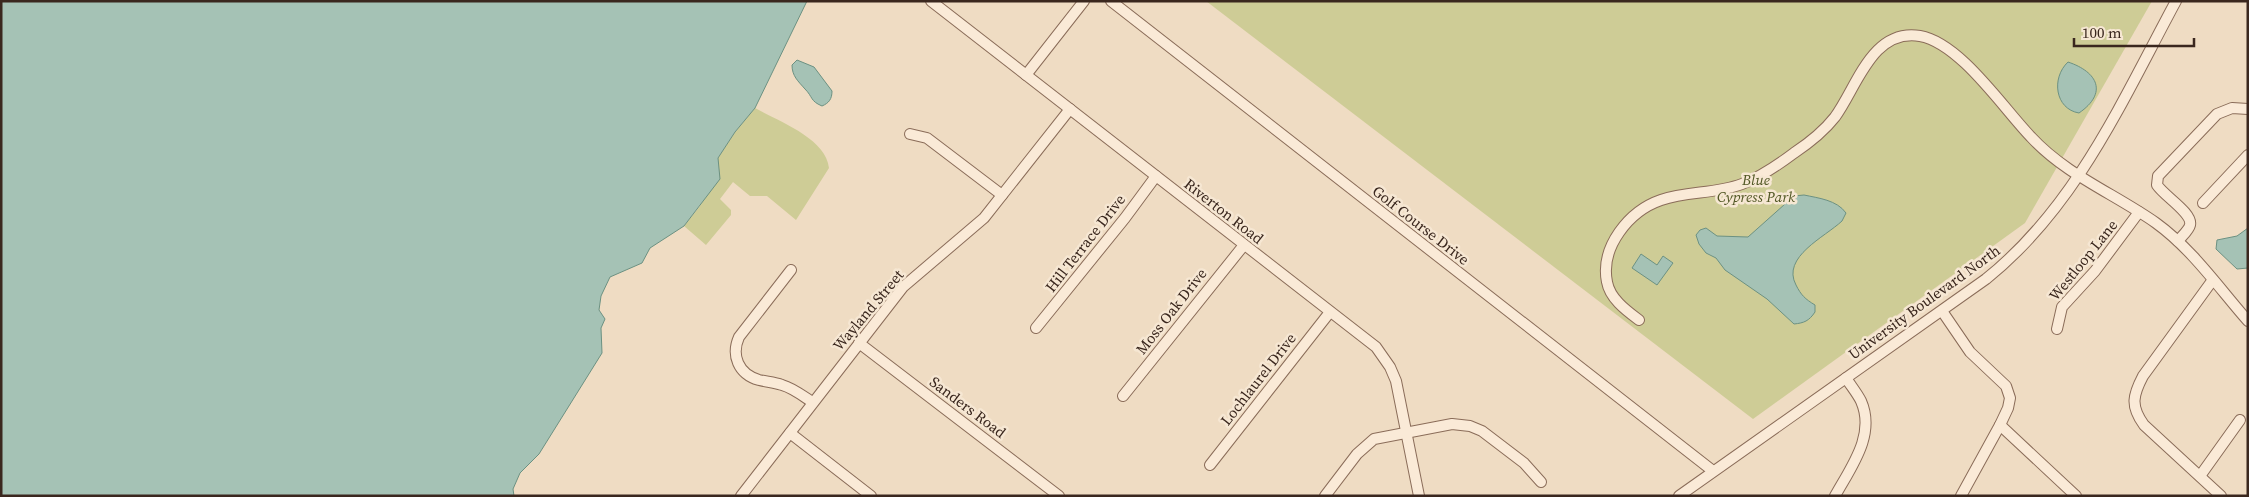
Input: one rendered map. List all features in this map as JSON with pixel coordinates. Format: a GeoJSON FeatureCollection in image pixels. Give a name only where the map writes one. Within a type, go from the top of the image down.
{"type":"FeatureCollection","features":[{"type":"Feature","properties":{"kind":"street","name":"Riverton Road"},"geometry":{"type":"LineString","coordinates":[[931,1],[1369,341],[1382,354],[1390,367],[1401,399],[1418,496]]}},
{"type":"Feature","properties":{"kind":"street"},"geometry":{"type":"LineString","coordinates":[[1026,75],[1084,1]]}},
{"type":"Feature","properties":{"kind":"street","name":"Golf Course Drive"},"geometry":{"type":"LineString","coordinates":[[1111,1],[1714,471]]}},
{"type":"Feature","properties":{"kind":"street","name":"University Boulevard North"},"geometry":{"type":"LineString","coordinates":[[1679,496],[1942,311],[2004,265],[2047,221],[2080,177],[2176,1]]}},
{"type":"Feature","properties":{"kind":"street"},"geometry":{"type":"LineString","coordinates":[[1639,320],[1618,303],[1607,284],[1608,257],[1620,232],[1631,218],[1642,209],[1660,201],[1741,185],[1784,160],[1812,141],[1827,126],[1872,58],[1888,42],[1908,36],[1930,39],[1953,52],[2044,150],[2080,177],[2139,212],[2178,241],[2248,321]]}},
{"type":"Feature","properties":{"kind":"street"},"geometry":{"type":"LineString","coordinates":[[2178,241],[2190,227],[2189,214],[2161,192],[2157,185],[2158,176],[2211,119],[2221,111],[2232,108],[2248,109]]}},
{"type":"Feature","properties":{"kind":"street","name":"Wayland Street"},"geometry":{"type":"LineString","coordinates":[[741,496],[903,287],[971,231],[1070,109]]}},
{"type":"Feature","properties":{"kind":"street"},"geometry":{"type":"LineString","coordinates":[[910,134],[927,138],[1002,195]]}},
{"type":"Feature","properties":{"kind":"street"},"geometry":{"type":"LineString","coordinates":[[2203,203],[2248,155]]}},
{"type":"Feature","properties":{"kind":"street","name":"Hill Terrace Drive"},"geometry":{"type":"LineString","coordinates":[[1036,328],[1156,176]]}},
{"type":"Feature","properties":{"kind":"street","name":"Westloop Lane"},"geometry":{"type":"LineString","coordinates":[[2057,329],[2062,307],[2095,271],[2139,212]]}},
{"type":"Feature","properties":{"kind":"street","name":"Moss Oak Drive"},"geometry":{"type":"LineString","coordinates":[[1122,396],[1244,245]]}},
{"type":"Feature","properties":{"kind":"street"},"geometry":{"type":"LineString","coordinates":[[791,270],[739,337],[735,349],[736,359],[744,372],[752,378],[788,387],[812,402]]}},
{"type":"Feature","properties":{"kind":"street"},"geometry":{"type":"LineString","coordinates":[[2212,281],[2143,376],[2135,390],[2134,402],[2135,410],[2144,425],[2221,496]]}},
{"type":"Feature","properties":{"kind":"street"},"geometry":{"type":"LineString","coordinates":[[1942,311],[1970,352],[2008,390],[2010,404],[1961,496]]}},
{"type":"Feature","properties":{"kind":"street","name":"Lochlaurel Drive"},"geometry":{"type":"LineString","coordinates":[[1210,465],[1330,312]]}},
{"type":"Feature","properties":{"kind":"street","name":"Sanders Road"},"geometry":{"type":"LineString","coordinates":[[859,343],[1059,496]]}},
{"type":"Feature","properties":{"kind":"street"},"geometry":{"type":"LineString","coordinates":[[1835,496],[1860,449],[1865,435],[1861,401],[1846,378]]}},
{"type":"Feature","properties":{"kind":"street"},"geometry":{"type":"LineString","coordinates":[[2200,476],[2240,420]]}},
{"type":"Feature","properties":{"kind":"street"},"geometry":{"type":"LineString","coordinates":[[1325,496],[1366,444],[1374,439],[1452,424],[1470,426],[1482,431],[1524,463],[1540,482]]}},
{"type":"Feature","properties":{"kind":"street"},"geometry":{"type":"LineString","coordinates":[[2000,425],[2072,494]]}},
{"type":"Feature","properties":{"kind":"street"},"geometry":{"type":"LineString","coordinates":[[790,433],[872,496]]}},
{"type":"Feature","properties":{"kind":"green space","name":"Blue Cypress Park"},"geometry":{"type":"Polygon","coordinates":[[[1206,1],[2152,1],[2025,223],[1753,419],[1206,1]]]}},
{"type":"Feature","properties":{"kind":"green space"},"geometry":{"type":"Polygon","coordinates":[[[755,108],[810,139],[826,157],[829,168],[796,220],[767,196],[750,196],[733,182],[720,199],[731,210],[731,215],[706,245],[684,226],[700,206],[718,158],[735,132],[755,108]]]}},
{"type":"Feature","properties":{"kind":"shaded area"},"geometry":{"type":"Polygon","coordinates":[[[1,1],[807,1],[755,108],[735,132],[718,158],[720,179],[684,226],[650,248],[642,263],[610,277],[601,296],[599,310],[605,319],[601,328],[602,353],[539,454],[520,473],[513,489],[514,496],[1,496],[1,1]]]}},
{"type":"Feature","properties":{"kind":"shaded area"},"geometry":{"type":"Polygon","coordinates":[[[797,60],[814,67],[832,91],[831,98],[827,104],[822,106],[815,102],[796,78],[792,65],[797,60]]]}},
{"type":"Feature","properties":{"kind":"shaded area"},"geometry":{"type":"Polygon","coordinates":[[[2068,62],[2086,71],[2096,84],[2094,98],[2079,113],[2065,106],[2058,92],[2059,76],[2068,62]]]}},
{"type":"Feature","properties":{"kind":"shaded area"},"geometry":{"type":"Polygon","coordinates":[[[1804,195],[1832,202],[1846,213],[1842,221],[1807,248],[1794,265],[1793,275],[1796,285],[1800,292],[1815,305],[1815,312],[1806,321],[1794,324],[1767,299],[1725,270],[1716,258],[1706,253],[1699,244],[1696,235],[1700,230],[1706,228],[1717,236],[1748,237],[1794,196],[1804,195]]]}},
{"type":"Feature","properties":{"kind":"shaded area"},"geometry":{"type":"Polygon","coordinates":[[[2248,228],[2248,268],[2237,269],[2216,249],[2217,240],[2237,236],[2248,228]]]}},
{"type":"Feature","properties":{"kind":"shaded area"},"geometry":{"type":"Polygon","coordinates":[[[1641,254],[1657,265],[1663,256],[1673,263],[1657,285],[1632,268],[1641,254]]]}}]}
